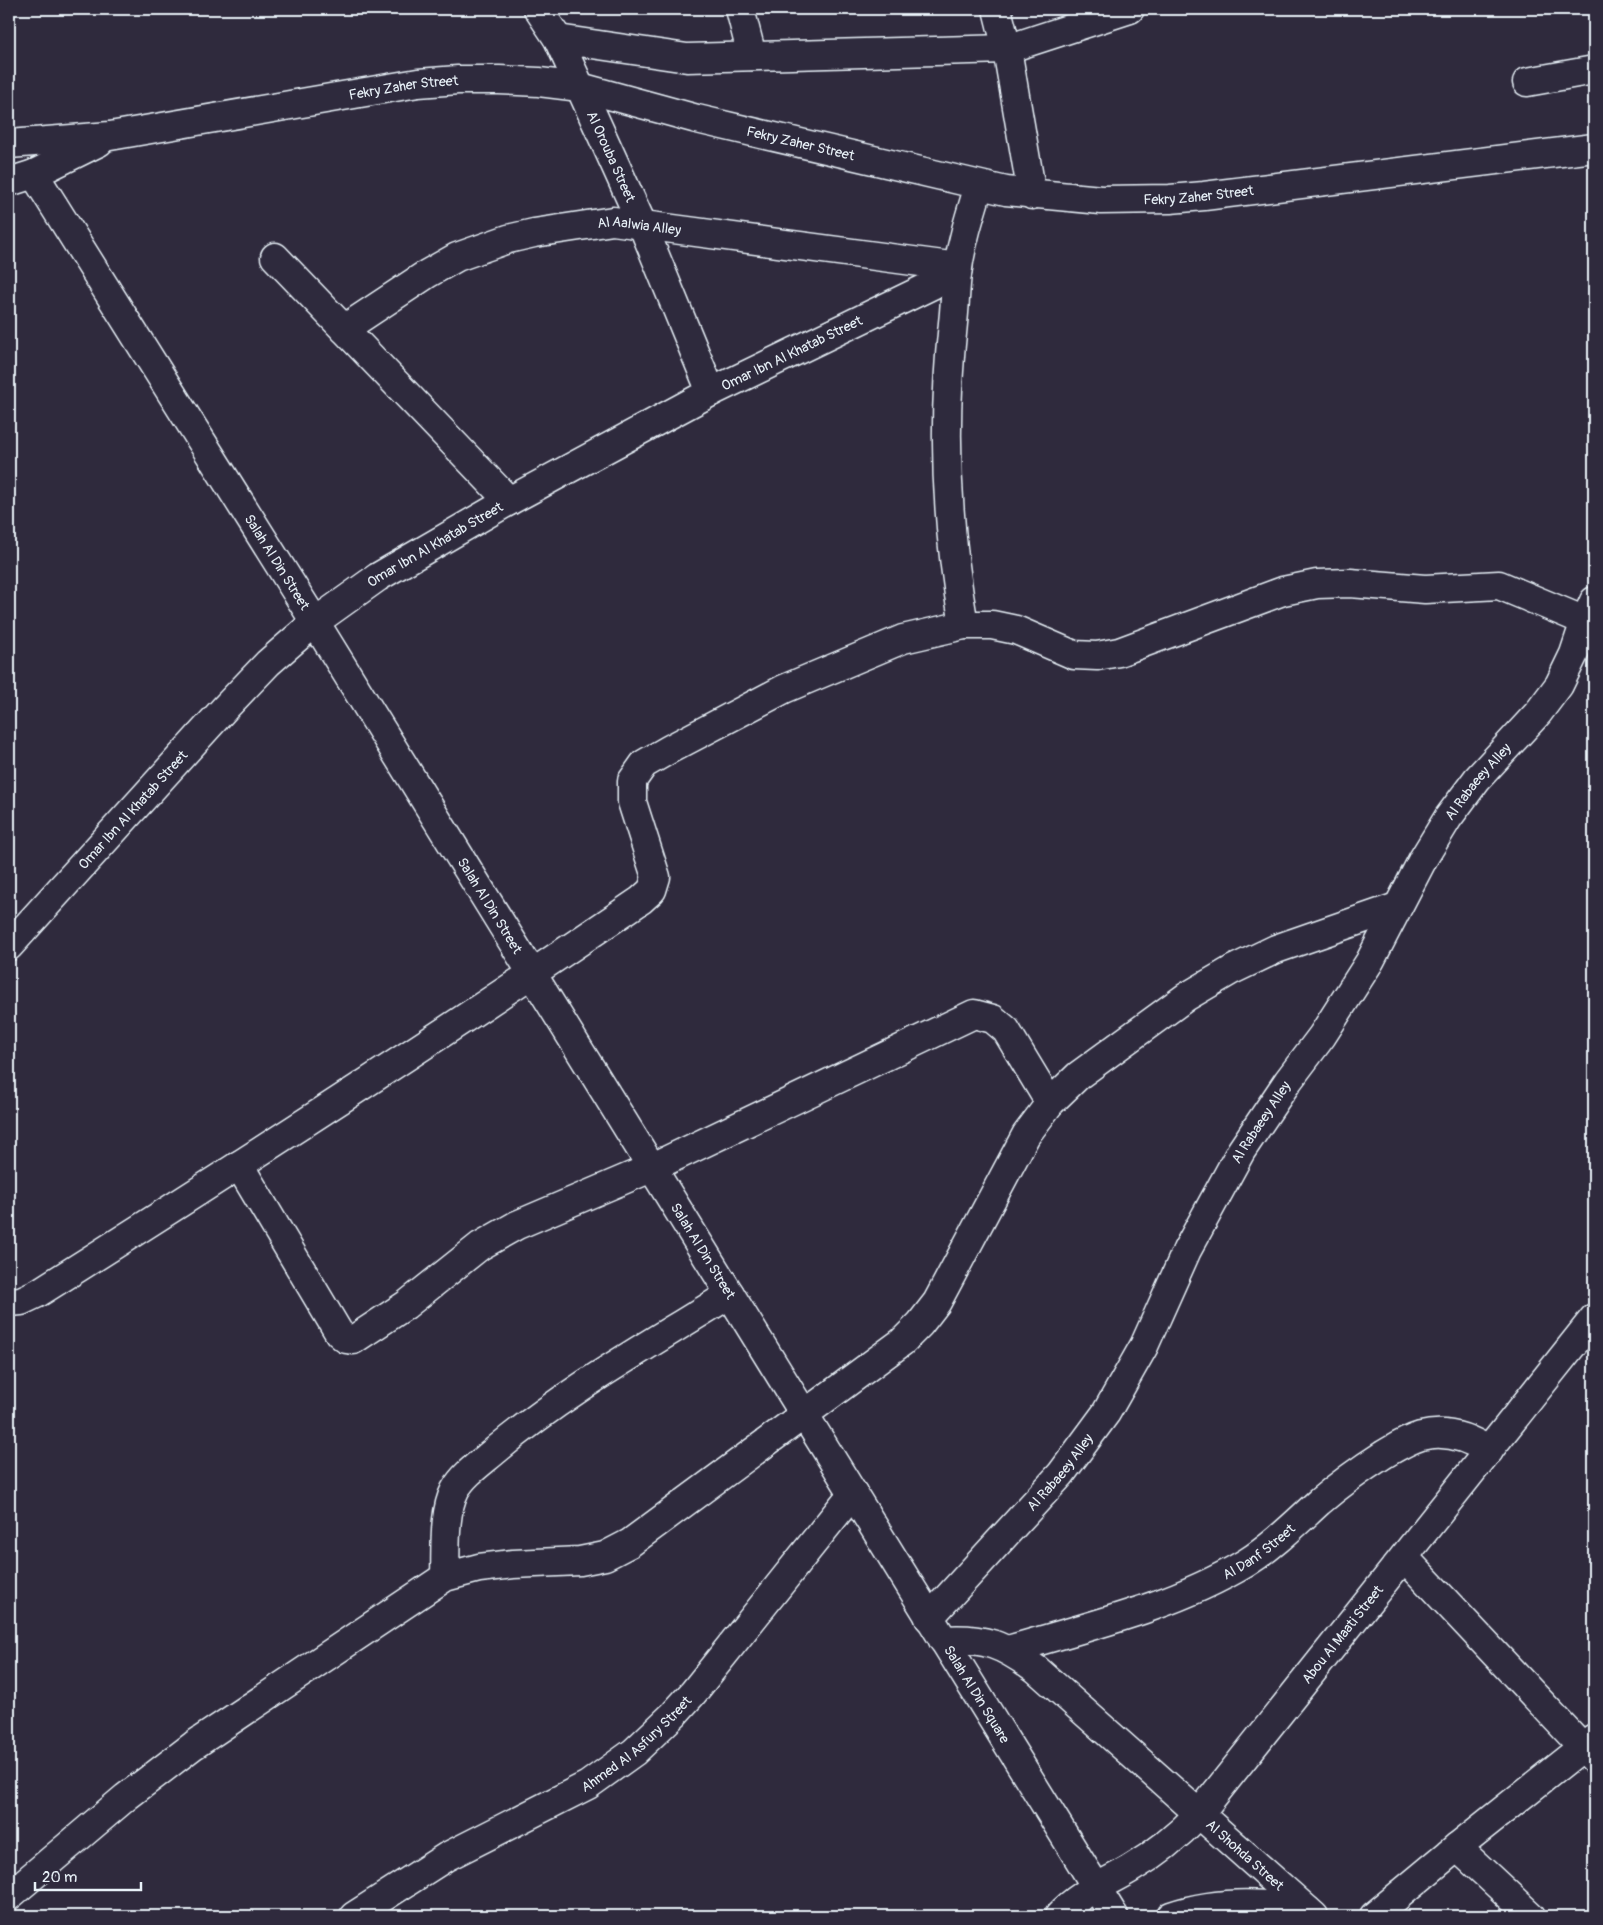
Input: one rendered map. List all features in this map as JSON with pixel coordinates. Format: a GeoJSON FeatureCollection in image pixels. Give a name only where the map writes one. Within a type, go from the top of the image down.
{"type":"FeatureCollection","features":[{"type":"Feature","properties":{"kind":"street","name":"Al Orouba Street"},"geometry":{"type":"LineString","coordinates":[[538,9],[558,39],[642,224],[711,392]]}},
{"type":"Feature","properties":{"kind":"street"},"geometry":{"type":"LineString","coordinates":[[740,9],[752,56]]}},
{"type":"Feature","properties":{"kind":"street"},"geometry":{"type":"LineString","coordinates":[[997,9],[1007,49],[1032,195]]}},
{"type":"Feature","properties":{"kind":"street"},"geometry":{"type":"LineString","coordinates":[[558,39],[687,58],[1007,49],[1130,9]]}},
{"type":"Feature","properties":{"kind":"street"},"geometry":{"type":"LineString","coordinates":[[1527,82],[1594,70]]}},
{"type":"Feature","properties":{"kind":"street","name":"Fekry Zaher Street"},"geometry":{"type":"LineString","coordinates":[[9,144],[110,136],[418,83],[458,80],[499,80],[580,87],[697,119],[979,186],[1032,195],[1101,200],[1195,197],[1594,148]]}},
{"type":"Feature","properties":{"kind":"street"},"geometry":{"type":"LineString","coordinates":[[21,178],[110,136]]}},
{"type":"Feature","properties":{"kind":"street","name":"Salah Al Din Street"},"geometry":{"type":"LineString","coordinates":[[21,178],[315,622],[943,1640]]}},
{"type":"Feature","properties":{"kind":"street"},"geometry":{"type":"LineString","coordinates":[[964,625],[951,537],[946,449],[948,378],[958,270],[969,217],[979,186]]}},
{"type":"Feature","properties":{"kind":"street","name":"Al Aalwia Alley"},"geometry":{"type":"LineString","coordinates":[[344,329],[427,274],[457,257],[534,233],[613,220],[958,270]]}},
{"type":"Feature","properties":{"kind":"street"},"geometry":{"type":"LineString","coordinates":[[274,257],[509,501]]}},
{"type":"Feature","properties":{"kind":"street","name":"Omar Ibn Al Khatab Street"},"geometry":{"type":"LineString","coordinates":[[9,946],[268,663],[315,622],[378,577],[509,501],[711,392],[958,270]]}},
{"type":"Feature","properties":{"kind":"street"},"geometry":{"type":"LineString","coordinates":[[9,1302],[21,1301],[38,1293],[239,1165],[532,974],[641,900],[652,890],[656,877],[632,802],[632,781],[644,764],[784,689],[902,639],[964,625],[992,624],[1016,630],[1074,655],[1097,656],[1119,652],[1283,591],[1317,584],[1350,583],[1425,589],[1499,586],[1590,611]]}},
{"type":"Feature","properties":{"kind":"street","name":"Al Rabaeey Alley"},"geometry":{"type":"LineString","coordinates":[[929,1618],[1062,1474],[1106,1413],[1144,1346],[1187,1250],[1227,1175],[1262,1120],[1338,1011],[1370,960],[1435,838],[1462,798],[1493,760],[1538,713],[1560,685],[1590,611]]}},
{"type":"Feature","properties":{"kind":"street"},"geometry":{"type":"LineString","coordinates":[[9,1896],[126,1797],[187,1750],[445,1576],[479,1568],[512,1564],[580,1561],[605,1556],[630,1543],[902,1342],[920,1324],[937,1302],[1026,1135],[1050,1103],[1079,1075],[1186,997],[1232,970],[1276,949],[1397,907]]}},
{"type":"Feature","properties":{"kind":"street"},"geometry":{"type":"LineString","coordinates":[[239,1165],[339,1333],[346,1340],[353,1340],[406,1305],[480,1246],[517,1225],[651,1168],[974,1014],[993,1019],[1006,1030],[1050,1103]]}},
{"type":"Feature","properties":{"kind":"street"},"geometry":{"type":"LineString","coordinates":[[445,1576],[448,1508],[456,1490],[470,1472],[512,1437],[549,1410],[730,1294]]}},
{"type":"Feature","properties":{"kind":"street","name":"Abou Al Maati Street"},"geometry":{"type":"LineString","coordinates":[[1059,1916],[1084,1893],[1128,1870],[1159,1850],[1200,1814],[1594,1318]]}},
{"type":"Feature","properties":{"kind":"street","name":"Al Danf Street"},"geometry":{"type":"LineString","coordinates":[[1008,1650],[1161,1604],[1206,1585],[1248,1561],[1287,1532],[1347,1479],[1410,1440],[1421,1436],[1445,1434],[1468,1439],[1489,1450]]}},
{"type":"Feature","properties":{"kind":"street","name":"Ahmed Al Asfury Street"},"geometry":{"type":"LineString","coordinates":[[354,1916],[446,1857],[588,1785],[634,1752],[693,1693],[853,1493]]}},
{"type":"Feature","properties":{"kind":"street"},"geometry":{"type":"LineString","coordinates":[[1374,1916],[1457,1847],[1590,1748],[1404,1557]]}},
{"type":"Feature","properties":{"kind":"street","name":"Salah Al Din Square"},"geometry":{"type":"LineString","coordinates":[[943,1640],[976,1640],[1008,1650],[1036,1669],[1200,1814]]}},
{"type":"Feature","properties":{"kind":"street","name":"Salah Al Din Square"},"geometry":{"type":"LineString","coordinates":[[943,1640],[1114,1916]]}},
{"type":"Feature","properties":{"kind":"street","name":"Al Shohda Street"},"geometry":{"type":"LineString","coordinates":[[1200,1814],[1311,1913]]}},
{"type":"Feature","properties":{"kind":"street"},"geometry":{"type":"LineString","coordinates":[[1457,1847],[1531,1916]]}},
{"type":"Feature","properties":{"kind":"street"},"geometry":{"type":"LineString","coordinates":[[1171,1916],[1214,1906],[1233,1904],[1270,1904],[1311,1913]]}}]}
